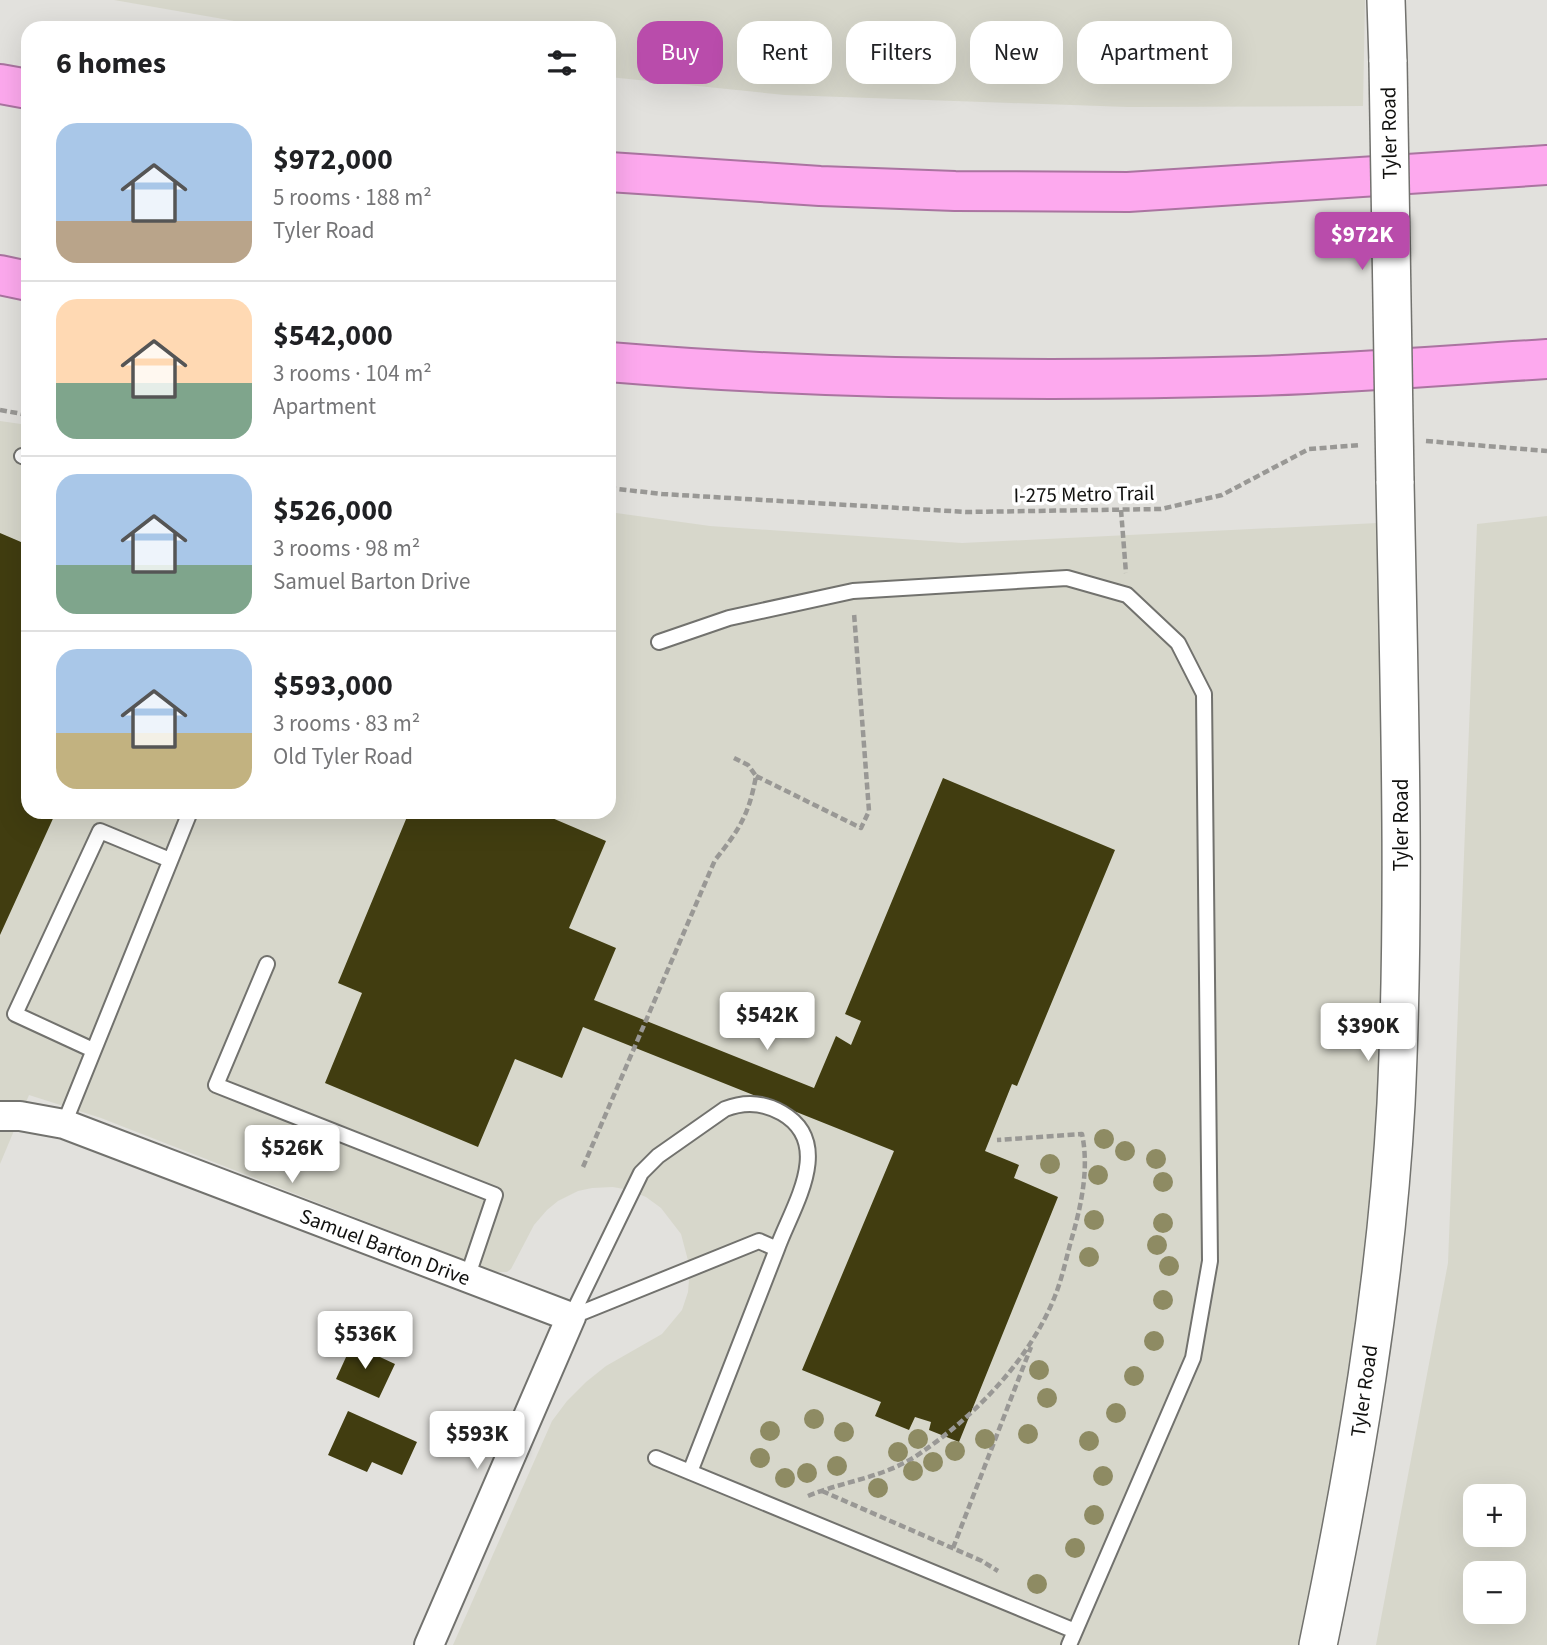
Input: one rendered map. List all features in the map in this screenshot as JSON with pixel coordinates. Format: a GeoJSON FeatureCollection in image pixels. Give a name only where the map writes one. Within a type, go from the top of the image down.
{"type":"FeatureCollection","features":[{"type":"Feature","properties":{"kind":"highway"},"geometry":{"type":"LineString","coordinates":[[0,84],[21,88]]}},
{"type":"Feature","properties":{"kind":"highway"},"geometry":{"type":"LineString","coordinates":[[616,172],[834,187],[1128,192],[1547,164]]}},
{"type":"Feature","properties":{"kind":"highway"},"geometry":{"type":"LineString","coordinates":[[0,275],[21,280]]}},
{"type":"Feature","properties":{"kind":"highway"},"geometry":{"type":"LineString","coordinates":[[616,362],[792,374],[947,379],[1119,379],[1259,376],[1547,359]]}},
{"type":"Feature","properties":{"kind":"street","name":"Tyler Road"},"geometry":{"type":"LineString","coordinates":[[1318,1645],[1341,1534],[1366,1385],[1385,1239],[1401,973],[1401,814],[1386,0]]}},
{"type":"Feature","properties":{"kind":"street","name":"Samuel Barton Drive"},"geometry":{"type":"LineString","coordinates":[[0,1116],[20,1116],[64,1124],[571,1317]]}},
{"type":"Feature","properties":{"kind":"street"},"geometry":{"type":"LineString","coordinates":[[429,1645],[571,1317]]}},
{"type":"Feature","properties":{"kind":"lane"},"geometry":{"type":"LineString","coordinates":[[656,1458],[1072,1638],[1193,1358],[1210,1261],[1204,694],[1178,643],[1127,595],[1067,578],[853,591],[729,618],[659,642]]}},
{"type":"Feature","properties":{"kind":"lane"},"geometry":{"type":"LineString","coordinates":[[64,1124],[187,819]]}},
{"type":"Feature","properties":{"kind":"lane"},"geometry":{"type":"LineString","coordinates":[[93,1050],[15,1014],[100,831],[170,860]]}},
{"type":"Feature","properties":{"kind":"lane"},"geometry":{"type":"LineString","coordinates":[[267,964],[216,1085],[495,1195],[467,1278]]}},
{"type":"Feature","properties":{"kind":"lane"},"geometry":{"type":"LineString","coordinates":[[571,1317],[641,1173],[657,1156],[725,1109],[749,1102],[788,1117],[797,1126],[807,1149],[809,1171],[690,1472]]}},
{"type":"Feature","properties":{"kind":"lane"},"geometry":{"type":"LineString","coordinates":[[571,1317],[759,1241],[777,1249]]}},
{"type":"Feature","properties":{"kind":"path"},"geometry":{"type":"LineString","coordinates":[[0,410],[21,414]]}},
{"type":"Feature","properties":{"kind":"path"},"geometry":{"type":"LineString","coordinates":[[1424,441],[1547,451]]}},
{"type":"Feature","properties":{"kind":"path","name":"I-275 Metro Trail"},"geometry":{"type":"LineString","coordinates":[[616,489],[662,494],[967,512],[1161,509],[1222,495],[1308,449],[1373,444]]}},
{"type":"Feature","properties":{"kind":"path"},"geometry":{"type":"LineString","coordinates":[[1121,510],[1127,595]]}},
{"type":"Feature","properties":{"kind":"path"},"geometry":{"type":"LineString","coordinates":[[734,758],[748,765],[756,776],[861,828],[869,811],[853,591]]}},
{"type":"Feature","properties":{"kind":"path"},"geometry":{"type":"LineString","coordinates":[[583,1167],[715,860],[734,836],[750,806],[756,776]]}},
{"type":"Feature","properties":{"kind":"path"},"geometry":{"type":"LineString","coordinates":[[953,1548],[1033,1342],[1055,1295],[1080,1209],[1085,1148],[1082,1134],[997,1140]]}},
{"type":"Feature","properties":{"kind":"path"},"geometry":{"type":"LineString","coordinates":[[782,1511],[822,1490],[866,1480],[920,1453],[980,1405],[1033,1342]]}},
{"type":"Feature","properties":{"kind":"path"},"geometry":{"type":"LineString","coordinates":[[822,1490],[998,1571]]}},
{"type":"Feature","properties":{"kind":"shaded area"},"geometry":{"type":"Polygon","coordinates":[[[114,0],[1365,0],[1363,106],[1128,107],[785,95],[677,84],[723,84],[723,21],[637,21],[637,80],[616,78],[616,21],[234,21],[114,0]]]}},
{"type":"Feature","properties":{"kind":"shaded area"},"geometry":{"type":"Polygon","coordinates":[[[0,421],[21,424],[21,819],[616,819],[616,513],[710,526],[962,543],[1378,523],[1386,942],[1380,1109],[1364,1283],[1334,1476],[1302,1645],[453,1645],[552,1421],[586,1382],[606,1366],[662,1334],[682,1310],[688,1292],[690,1268],[681,1234],[661,1208],[646,1197],[629,1190],[613,1187],[578,1191],[558,1201],[534,1225],[511,1269],[507,1272],[495,1272],[101,1118],[29,1095],[0,1164],[0,421]]]}},
{"type":"Feature","properties":{"kind":"shaded area"},"geometry":{"type":"Polygon","coordinates":[[[1547,516],[1547,1645],[1376,1645],[1448,1263],[1477,524],[1547,516]]]}},
{"type":"Feature","properties":{"kind":"building"},"geometry":{"type":"Polygon","coordinates":[[[0,533],[21,542],[21,819],[53,819],[0,935],[0,533]]]}},
{"type":"Feature","properties":{"kind":"building"},"geometry":{"type":"Polygon","coordinates":[[[943,778],[1115,850],[1017,1086],[1012,1084],[985,1151],[1019,1165],[1014,1178],[1058,1197],[959,1442],[929,1430],[931,1422],[915,1417],[909,1430],[875,1416],[881,1402],[802,1370],[894,1151],[583,1027],[562,1078],[515,1059],[478,1147],[325,1083],[362,993],[338,983],[406,819],[554,819],[606,841],[569,928],[616,948],[594,1000],[814,1088],[836,1036],[851,1045],[861,1021],[845,1014],[943,778]]]}},
{"type":"Feature","properties":{"kind":"building"},"geometry":{"type":"Polygon","coordinates":[[[352,1344],[395,1364],[379,1398],[336,1379],[352,1344]]]}},
{"type":"Feature","properties":{"kind":"building"},"geometry":{"type":"Polygon","coordinates":[[[348,1411],[417,1442],[402,1475],[372,1462],[367,1472],[328,1455],[348,1411]]]}}]}
